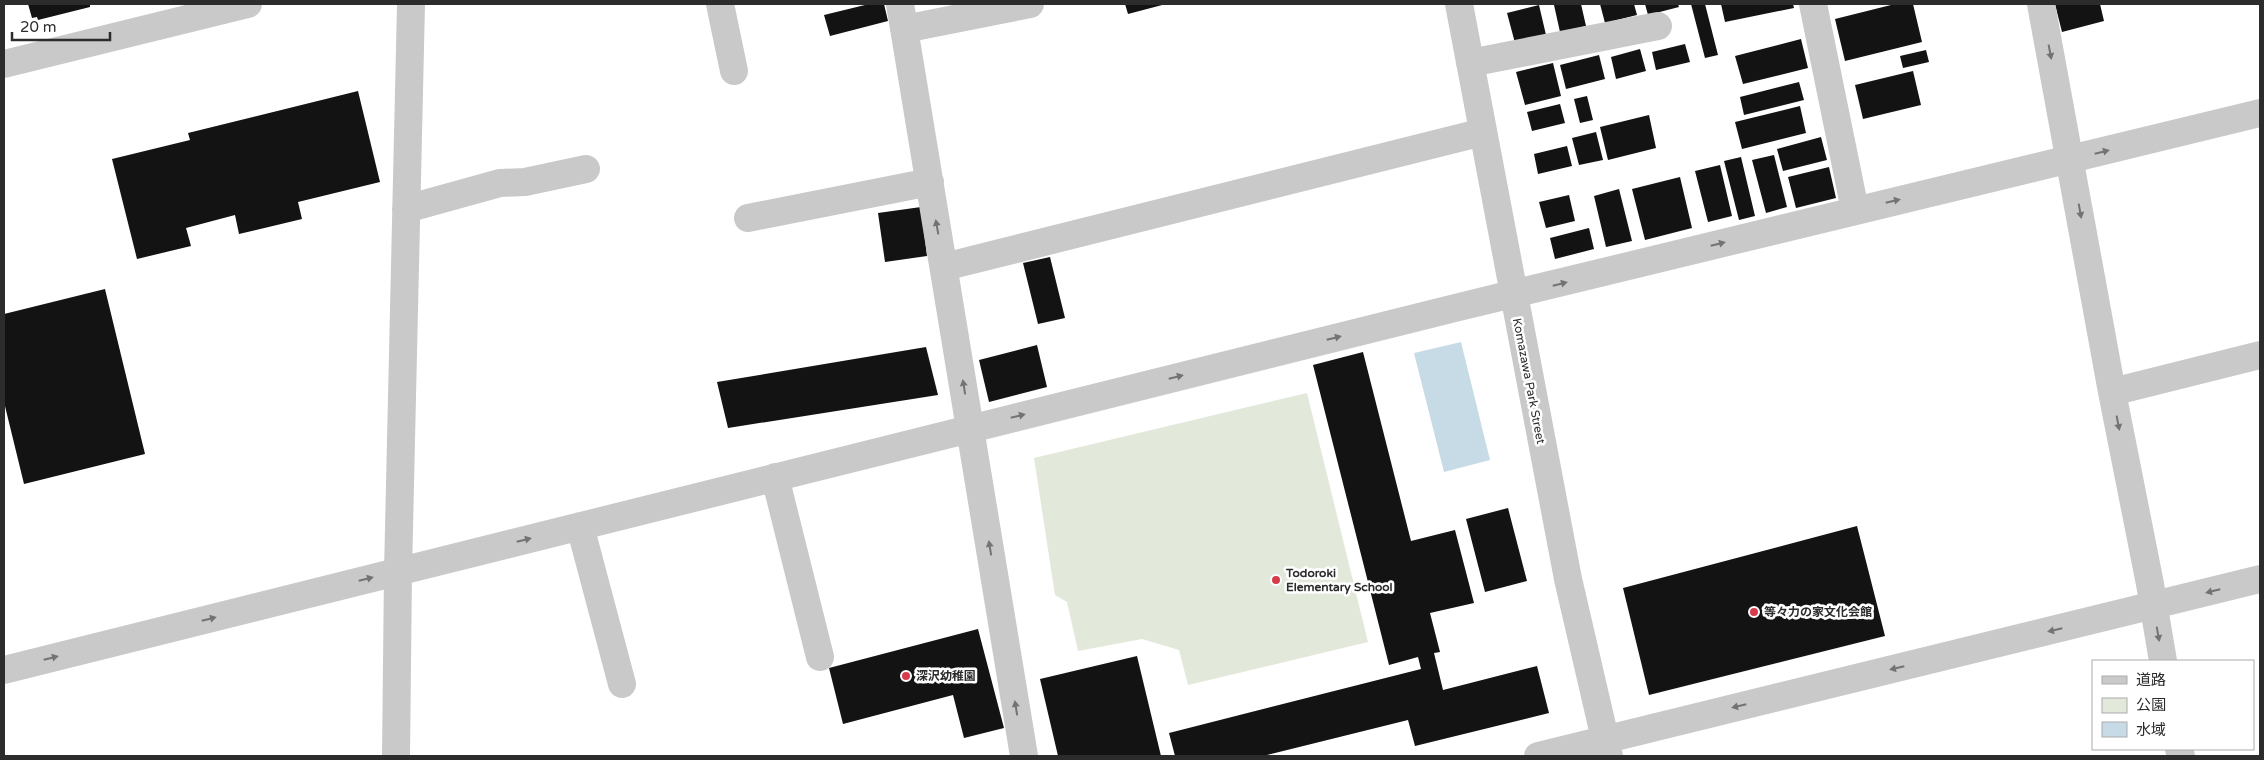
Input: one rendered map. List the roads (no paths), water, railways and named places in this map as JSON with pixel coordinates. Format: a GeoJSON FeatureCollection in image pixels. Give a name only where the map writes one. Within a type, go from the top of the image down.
{"type":"FeatureCollection","features":[{"type":"Feature","properties":{"kind":"street"},"geometry":{"type":"LineString","coordinates":[[4,64],[248,4]]}},
{"type":"Feature","properties":{"kind":"street"},"geometry":{"type":"LineString","coordinates":[[396,756],[398,572],[411,4]]}},
{"type":"Feature","properties":{"kind":"street"},"geometry":{"type":"LineString","coordinates":[[720,4],[734,71]]}},
{"type":"Feature","properties":{"kind":"street"},"geometry":{"type":"LineString","coordinates":[[1024,756],[902,17],[1030,4]]}},
{"type":"Feature","properties":{"kind":"street","name":"Komazawa Park Street"},"geometry":{"type":"LineString","coordinates":[[1459,4],[1568,579],[1607,748]]}},
{"type":"Feature","properties":{"kind":"street"},"geometry":{"type":"LineString","coordinates":[[1813,4],[1855,210]]}},
{"type":"Feature","properties":{"kind":"street"},"geometry":{"type":"LineString","coordinates":[[2041,4],[2163,660]]}},
{"type":"Feature","properties":{"kind":"street"},"geometry":{"type":"LineString","coordinates":[[1470,63],[1658,26]]}},
{"type":"Feature","properties":{"kind":"street"},"geometry":{"type":"LineString","coordinates":[[4,670],[971,428],[1855,210],[2071,160],[2260,113]]}},
{"type":"Feature","properties":{"kind":"street"},"geometry":{"type":"LineString","coordinates":[[944,267],[1483,132]]}},
{"type":"Feature","properties":{"kind":"street"},"geometry":{"type":"LineString","coordinates":[[406,209],[500,183],[525,182],[586,170]]}},
{"type":"Feature","properties":{"kind":"street"},"geometry":{"type":"LineString","coordinates":[[748,218],[930,182]]}},
{"type":"Feature","properties":{"kind":"street"},"geometry":{"type":"LineString","coordinates":[[2112,392],[2260,355]]}},
{"type":"Feature","properties":{"kind":"street"},"geometry":{"type":"LineString","coordinates":[[775,477],[820,657]]}},
{"type":"Feature","properties":{"kind":"street"},"geometry":{"type":"LineString","coordinates":[[580,526],[622,684]]}},
{"type":"Feature","properties":{"kind":"street"},"geometry":{"type":"LineString","coordinates":[[1538,756],[1607,748],[1636,731],[2153,607],[2260,579]]}},
{"type":"Feature","properties":{"kind":"water"},"geometry":{"type":"Polygon","coordinates":[[[1461,342],[1490,460],[1444,472],[1414,353],[1461,342]]]}},
{"type":"Feature","properties":{"kind":"place","name":"Todoroki Elementary School"},"geometry":{"type":"Point","coordinates":[1276,580]}},
{"type":"Feature","properties":{"kind":"place","name":"等々力の家文化会館"},"geometry":{"type":"Point","coordinates":[1754,612]}},
{"type":"Feature","properties":{"kind":"place","name":"深沢幼稚園"},"geometry":{"type":"Point","coordinates":[906,676]}}]}
